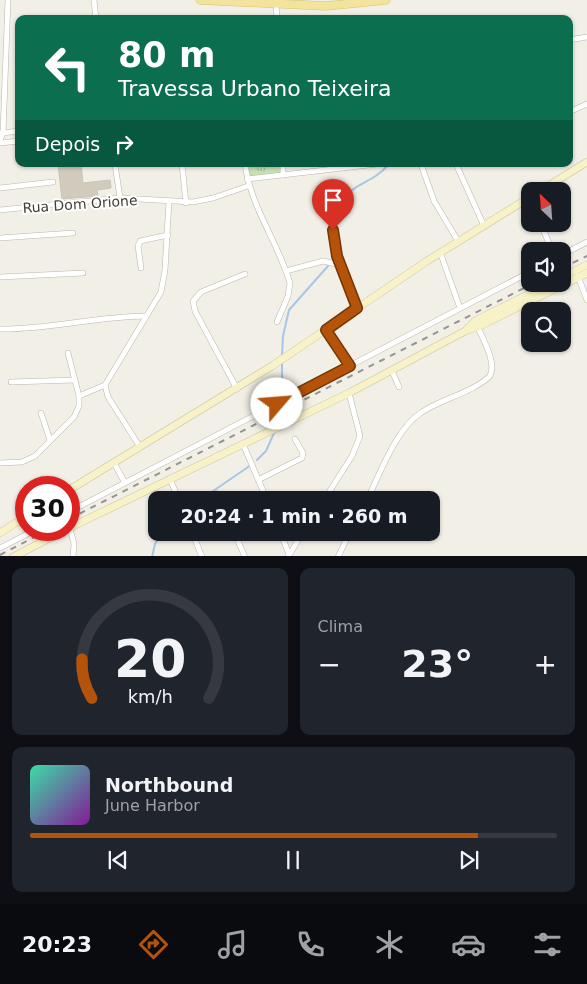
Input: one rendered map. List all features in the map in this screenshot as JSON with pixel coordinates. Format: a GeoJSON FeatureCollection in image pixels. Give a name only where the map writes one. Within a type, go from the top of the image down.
{"type":"FeatureCollection","features":[{"type":"Feature","properties":{"kind":"main road"},"geometry":{"type":"LineString","coordinates":[[200,0],[326,6],[386,0]]}},
{"type":"Feature","properties":{"kind":"street"},"geometry":{"type":"LineString","coordinates":[[8,0],[0,142],[15,141]]}},
{"type":"Feature","properties":{"kind":"street"},"geometry":{"type":"LineString","coordinates":[[94,0],[96,15]]}},
{"type":"Feature","properties":{"kind":"street"},"geometry":{"type":"LineString","coordinates":[[276,4],[277,15]]}},
{"type":"Feature","properties":{"kind":"street"},"geometry":{"type":"LineString","coordinates":[[573,39],[587,37]]}},
{"type":"Feature","properties":{"kind":"street"},"geometry":{"type":"LineString","coordinates":[[573,110],[587,104]]}},
{"type":"Feature","properties":{"kind":"street"},"geometry":{"type":"LineString","coordinates":[[1,133],[15,131]]}},
{"type":"Feature","properties":{"kind":"street"},"geometry":{"type":"LineString","coordinates":[[555,182],[587,162]]}},
{"type":"Feature","properties":{"kind":"street"},"geometry":{"type":"LineString","coordinates":[[115,167],[120,198]]}},
{"type":"Feature","properties":{"kind":"street"},"geometry":{"type":"LineString","coordinates":[[182,167],[186,203]]}},
{"type":"Feature","properties":{"kind":"street"},"geometry":{"type":"LineString","coordinates":[[245,167],[248,186],[286,271],[290,290],[278,322]]}},
{"type":"Feature","properties":{"kind":"street"},"geometry":{"type":"LineString","coordinates":[[283,167],[283,175]]}},
{"type":"Feature","properties":{"kind":"street"},"geometry":{"type":"LineString","coordinates":[[247,179],[342,167]]}},
{"type":"Feature","properties":{"kind":"street"},"geometry":{"type":"LineString","coordinates":[[422,167],[434,201],[458,241]]}},
{"type":"Feature","properties":{"kind":"street"},"geometry":{"type":"LineString","coordinates":[[457,167],[484,226]]}},
{"type":"Feature","properties":{"kind":"street"},"geometry":{"type":"LineString","coordinates":[[0,188],[53,182]]}},
{"type":"Feature","properties":{"kind":"street","name":"Rua Dom Orione"},"geometry":{"type":"LineString","coordinates":[[0,210],[120,198],[186,203],[213,198],[248,186]]}},
{"type":"Feature","properties":{"kind":"street"},"geometry":{"type":"LineString","coordinates":[[79,396],[105,385],[158,297],[163,283],[169,201]]}},
{"type":"Feature","properties":{"kind":"street"},"geometry":{"type":"LineString","coordinates":[[80,483],[286,358],[440,252],[521,203]]}},
{"type":"Feature","properties":{"kind":"street"},"geometry":{"type":"LineString","coordinates":[[333,222],[340,265],[357,308]]}},
{"type":"Feature","properties":{"kind":"street"},"geometry":{"type":"LineString","coordinates":[[0,238],[74,233]]}},
{"type":"Feature","properties":{"kind":"street"},"geometry":{"type":"LineString","coordinates":[[141,268],[138,246],[140,241],[168,234]]}},
{"type":"Feature","properties":{"kind":"street"},"geometry":{"type":"LineString","coordinates":[[571,250],[587,242]]}},
{"type":"Feature","properties":{"kind":"street"},"geometry":{"type":"LineString","coordinates":[[440,252],[460,308]]}},
{"type":"Feature","properties":{"kind":"street"},"geometry":{"type":"LineString","coordinates":[[286,271],[323,261],[340,265]]}},
{"type":"Feature","properties":{"kind":"street"},"geometry":{"type":"LineString","coordinates":[[476,324],[577,274],[587,265]]}},
{"type":"Feature","properties":{"kind":"street"},"geometry":{"type":"LineString","coordinates":[[0,277],[83,273]]}},
{"type":"Feature","properties":{"kind":"street"},"geometry":{"type":"LineString","coordinates":[[571,275],[587,273]]}},
{"type":"Feature","properties":{"kind":"street"},"geometry":{"type":"LineString","coordinates":[[236,388],[195,311],[193,301],[201,292],[245,274]]}},
{"type":"Feature","properties":{"kind":"street"},"geometry":{"type":"LineString","coordinates":[[577,274],[587,300]]}},
{"type":"Feature","properties":{"kind":"street"},"geometry":{"type":"LineString","coordinates":[[80,506],[521,277]]}},
{"type":"Feature","properties":{"kind":"street"},"geometry":{"type":"LineString","coordinates":[[80,523],[349,393],[534,292]]}},
{"type":"Feature","properties":{"kind":"street"},"geometry":{"type":"LineString","coordinates":[[0,329],[27,328],[104,318],[146,316]]}},
{"type":"Feature","properties":{"kind":"street"},"geometry":{"type":"LineString","coordinates":[[372,491],[410,421],[422,412],[480,383],[490,376],[492,371],[491,362],[476,324]]}},
{"type":"Feature","properties":{"kind":"street"},"geometry":{"type":"LineString","coordinates":[[326,330],[350,366]]}},
{"type":"Feature","properties":{"kind":"street"},"geometry":{"type":"LineString","coordinates":[[0,463],[22,462],[30,459],[77,412],[79,396],[68,353]]}},
{"type":"Feature","properties":{"kind":"street"},"geometry":{"type":"LineString","coordinates":[[392,371],[400,387]]}},
{"type":"Feature","properties":{"kind":"street"},"geometry":{"type":"LineString","coordinates":[[11,382],[75,380]]}},
{"type":"Feature","properties":{"kind":"street"},"geometry":{"type":"LineString","coordinates":[[105,385],[108,397],[140,447]]}},
{"type":"Feature","properties":{"kind":"street"},"geometry":{"type":"LineString","coordinates":[[330,491],[352,456],[360,436],[349,393]]}},
{"type":"Feature","properties":{"kind":"street"},"geometry":{"type":"LineString","coordinates":[[40,413],[50,440]]}},
{"type":"Feature","properties":{"kind":"street"},"geometry":{"type":"LineString","coordinates":[[258,480],[302,458],[303,453],[295,439]]}},
{"type":"Feature","properties":{"kind":"street"},"geometry":{"type":"LineString","coordinates":[[243,444],[263,491]]}},
{"type":"Feature","properties":{"kind":"street"},"geometry":{"type":"LineString","coordinates":[[114,463],[125,483]]}},
{"type":"Feature","properties":{"kind":"street"},"geometry":{"type":"LineString","coordinates":[[170,479],[175,491]]}},
{"type":"Feature","properties":{"kind":"street"},"geometry":{"type":"LineString","coordinates":[[0,533],[15,523]]}},
{"type":"Feature","properties":{"kind":"street"},"geometry":{"type":"LineString","coordinates":[[0,548],[15,540]]}},
{"type":"Feature","properties":{"kind":"street"},"geometry":{"type":"LineString","coordinates":[[13,556],[44,541]]}},
{"type":"Feature","properties":{"kind":"street"},"geometry":{"type":"LineString","coordinates":[[73,541],[73,556]]}},
{"type":"Feature","properties":{"kind":"street"},"geometry":{"type":"LineString","coordinates":[[197,541],[202,556]]}},
{"type":"Feature","properties":{"kind":"street"},"geometry":{"type":"LineString","coordinates":[[238,541],[245,556]]}},
{"type":"Feature","properties":{"kind":"street"},"geometry":{"type":"LineString","coordinates":[[283,541],[288,555]]}},
{"type":"Feature","properties":{"kind":"street"},"geometry":{"type":"LineString","coordinates":[[288,555],[297,541]]}},
{"type":"Feature","properties":{"kind":"street"},"geometry":{"type":"LineString","coordinates":[[338,556],[346,541]]}},
{"type":"Feature","properties":{"kind":"green space"},"geometry":{"type":"Polygon","coordinates":[[[245,167],[283,167],[283,175],[247,179],[245,167]]]}},
{"type":"Feature","properties":{"kind":"building"},"geometry":{"type":"Polygon","coordinates":[[[58,167],[81,167],[83,183],[110,180],[111,188],[97,190],[98,196],[62,199],[58,167]]]}},
{"type":"Feature","properties":{"kind":"waterway"},"geometry":{"type":"LineString","coordinates":[[337,221],[340,207],[350,191],[372,178],[386,167]]}},
{"type":"Feature","properties":{"kind":"waterway"},"geometry":{"type":"LineString","coordinates":[[282,356],[283,336],[289,310],[328,266]]}},
{"type":"Feature","properties":{"kind":"waterway"},"geometry":{"type":"LineString","coordinates":[[280,395],[282,363]]}},
{"type":"Feature","properties":{"kind":"waterway"},"geometry":{"type":"LineString","coordinates":[[257,460],[266,451],[274,433]]}},
{"type":"Feature","properties":{"kind":"waterway"},"geometry":{"type":"LineString","coordinates":[[213,491],[251,465]]}},
{"type":"Feature","properties":{"kind":"waterway"},"geometry":{"type":"LineString","coordinates":[[152,556],[157,541]]}},
{"type":"Feature","properties":{"kind":"railway"},"geometry":{"type":"LineString","coordinates":[[571,264],[587,256]]}},
{"type":"Feature","properties":{"kind":"railway"},"geometry":{"type":"LineString","coordinates":[[80,513],[521,290]]}},
{"type":"Feature","properties":{"kind":"railway"},"geometry":{"type":"LineString","coordinates":[[0,555],[27,541]]}},
{"type":"Feature","properties":{"kind":"route"},"geometry":{"type":"LineString","coordinates":[[277,404],[350,366],[326,330],[357,308],[337,256],[333,230]]}}]}
